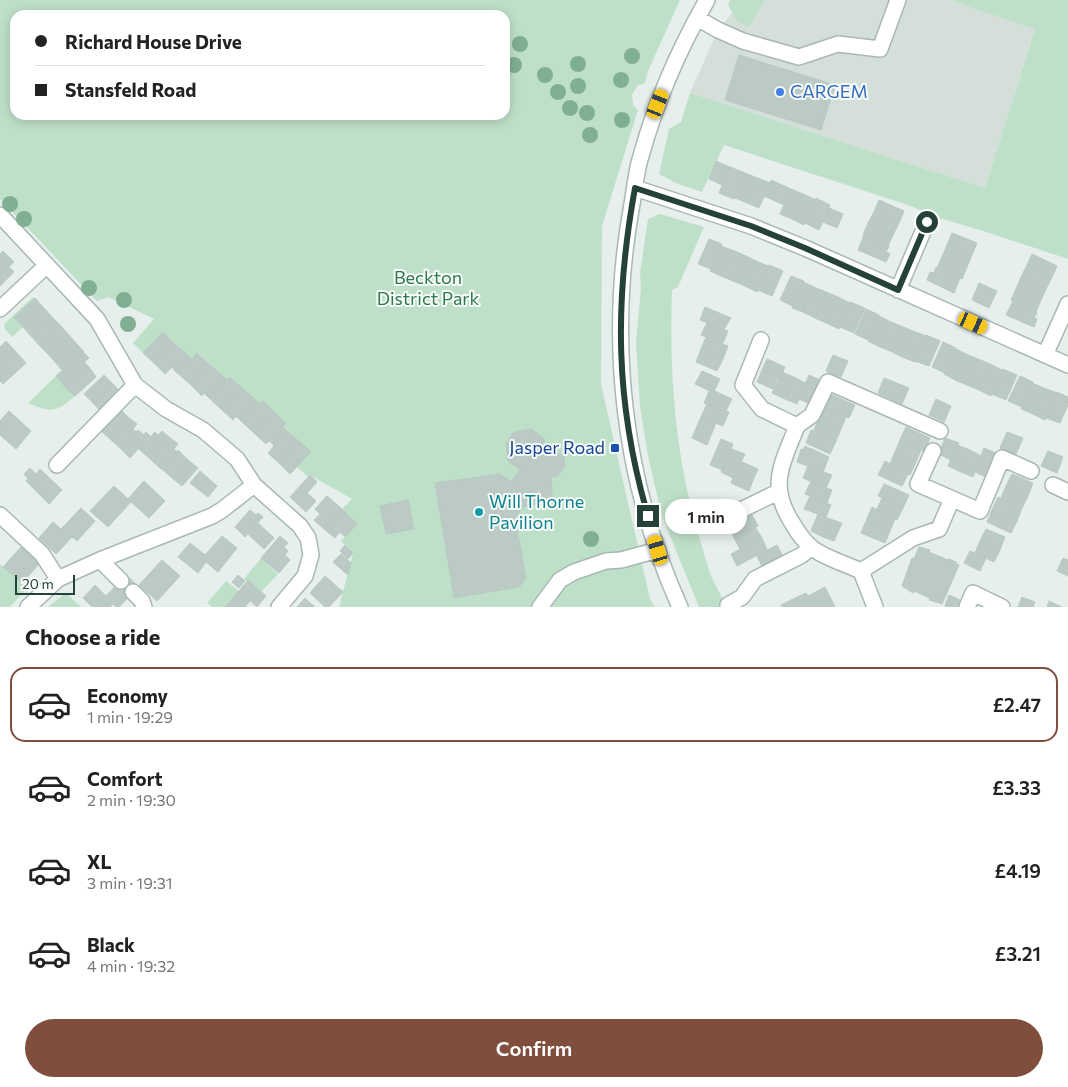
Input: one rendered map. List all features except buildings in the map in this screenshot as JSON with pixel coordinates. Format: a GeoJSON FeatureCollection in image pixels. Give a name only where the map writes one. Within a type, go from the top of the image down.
{"type":"FeatureCollection","features":[{"type":"Feature","properties":{"kind":"street"},"geometry":{"type":"LineString","coordinates":[[680,607],[658,550],[643,500],[628,434],[620,327],[626,235],[640,158],[658,104],[676,59],[707,0]]}},
{"type":"Feature","properties":{"kind":"street"},"geometry":{"type":"LineString","coordinates":[[697,18],[718,30],[744,41],[799,57],[838,44],[880,49],[898,0]]}},
{"type":"Feature","properties":{"kind":"street"},"geometry":{"type":"LineString","coordinates":[[635,188],[751,226],[805,248],[1068,365]]}},
{"type":"Feature","properties":{"kind":"street"},"geometry":{"type":"LineString","coordinates":[[0,216],[98,319],[135,385],[166,410],[203,430],[237,458],[254,485],[300,526],[308,538],[311,555],[305,576],[279,607]]}},
{"type":"Feature","properties":{"kind":"street"},"geometry":{"type":"LineString","coordinates":[[898,290],[927,222]]}},
{"type":"Feature","properties":{"kind":"street"},"geometry":{"type":"LineString","coordinates":[[0,309],[47,266]]}},
{"type":"Feature","properties":{"kind":"street"},"geometry":{"type":"LineString","coordinates":[[1045,355],[1068,304]]}},
{"type":"Feature","properties":{"kind":"street"},"geometry":{"type":"LineString","coordinates":[[761,340],[742,384],[762,409],[797,426]]}},
{"type":"Feature","properties":{"kind":"street"},"geometry":{"type":"LineString","coordinates":[[876,607],[861,572],[811,547],[800,536],[782,506],[778,492],[782,463],[797,426],[812,415],[828,382],[940,431]]}},
{"type":"Feature","properties":{"kind":"street"},"geometry":{"type":"LineString","coordinates":[[57,465],[135,385]]}},
{"type":"Feature","properties":{"kind":"street"},"geometry":{"type":"LineString","coordinates":[[933,450],[918,484],[980,511],[1002,458],[1031,470]]}},
{"type":"Feature","properties":{"kind":"street"},"geometry":{"type":"LineString","coordinates":[[28,607],[58,579],[100,560],[212,516],[254,485]]}},
{"type":"Feature","properties":{"kind":"street"},"geometry":{"type":"LineString","coordinates":[[1053,485],[1068,492]]}},
{"type":"Feature","properties":{"kind":"street"},"geometry":{"type":"LineString","coordinates":[[696,514],[739,512],[778,492]]}},
{"type":"Feature","properties":{"kind":"street"},"geometry":{"type":"LineString","coordinates":[[861,572],[913,538],[939,529],[952,499]]}},
{"type":"Feature","properties":{"kind":"street"},"geometry":{"type":"LineString","coordinates":[[0,515],[42,554],[58,579]]}},
{"type":"Feature","properties":{"kind":"street"},"geometry":{"type":"LineString","coordinates":[[728,605],[742,596],[755,579],[802,555],[811,547]]}},
{"type":"Feature","properties":{"kind":"street"},"geometry":{"type":"LineString","coordinates":[[540,607],[560,580],[574,572],[606,561],[621,560],[658,550]]}},
{"type":"Feature","properties":{"kind":"street"},"geometry":{"type":"LineString","coordinates":[[100,560],[121,580]]}},
{"type":"Feature","properties":{"kind":"street"},"geometry":{"type":"LineString","coordinates":[[133,592],[142,601],[144,607]]}},
{"type":"Feature","properties":{"kind":"street"},"geometry":{"type":"LineString","coordinates":[[967,607],[973,593],[1002,607]]}},
{"type":"Feature","properties":{"kind":"shaded area"},"geometry":{"type":"Polygon","coordinates":[[[743,0],[950,0],[1035,28],[985,188],[690,93],[718,30],[743,0]]]}},
{"type":"Feature","properties":{"kind":"green space","name":"Beckton District Park"},"geometry":{"type":"Polygon","coordinates":[[[0,0],[680,0],[648,71],[645,83],[637,86],[632,95],[633,105],[638,110],[602,226],[601,384],[650,599],[655,607],[339,607],[353,553],[341,541],[357,524],[342,509],[352,499],[310,475],[308,477],[297,467],[311,452],[283,426],[285,423],[263,402],[260,404],[230,377],[227,380],[198,353],[192,359],[163,332],[143,353],[133,343],[154,319],[109,297],[97,301],[0,199],[0,0]]]}},
{"type":"Feature","properties":{"kind":"green space"},"geometry":{"type":"Polygon","coordinates":[[[730,0],[765,0],[748,27],[737,21],[728,5],[730,0]]]}},
{"type":"Feature","properties":{"kind":"green space"},"geometry":{"type":"Polygon","coordinates":[[[950,0],[1068,0],[1068,259],[939,218],[908,205],[724,145],[702,192],[676,183],[659,174],[669,129],[681,122],[690,93],[985,188],[1035,29],[950,0]]]}},
{"type":"Feature","properties":{"kind":"green space"},"geometry":{"type":"Polygon","coordinates":[[[660,214],[704,227],[678,287],[672,290],[673,385],[679,447],[691,509],[711,576],[727,607],[699,607],[662,516],[648,456],[640,406],[636,342],[641,288],[640,273],[648,219],[660,214]]]}},
{"type":"Feature","properties":{"kind":"green space"},"geometry":{"type":"Polygon","coordinates":[[[33,297],[34,299],[15,317],[23,327],[12,337],[5,329],[4,324],[33,297]]]}},
{"type":"Feature","properties":{"kind":"green space"},"geometry":{"type":"Polygon","coordinates":[[[56,376],[75,396],[63,406],[53,410],[42,409],[28,403],[56,376]]]}},
{"type":"Feature","properties":{"kind":"green space"},"geometry":{"type":"Polygon","coordinates":[[[261,558],[278,574],[261,592],[244,579],[261,558]]]}},
{"type":"Feature","properties":{"kind":"green space"},"geometry":{"type":"Polygon","coordinates":[[[0,564],[27,588],[10,607],[0,607],[0,564]]]}},
{"type":"Feature","properties":{"kind":"green space"},"geometry":{"type":"Polygon","coordinates":[[[226,581],[239,591],[225,607],[212,607],[207,603],[226,581]]]}},
{"type":"Feature","properties":{"kind":"green space"},"geometry":{"type":"Polygon","coordinates":[[[66,593],[81,607],[48,607],[50,605],[66,593]]]}},
{"type":"Feature","properties":{"kind":"place","name":"CARGEM"},"geometry":{"type":"Point","coordinates":[780,92]}},
{"type":"Feature","properties":{"kind":"place","name":"Jasper Road"},"geometry":{"type":"Point","coordinates":[615,448]}},
{"type":"Feature","properties":{"kind":"place","name":"Will Thorne Pavilion"},"geometry":{"type":"Point","coordinates":[479,512]}},
{"type":"Feature","properties":{"kind":"route"},"geometry":{"type":"LineString","coordinates":[[648,516],[628,434],[620,327],[626,235],[635,188],[751,226],[898,290],[927,222]]}}]}
